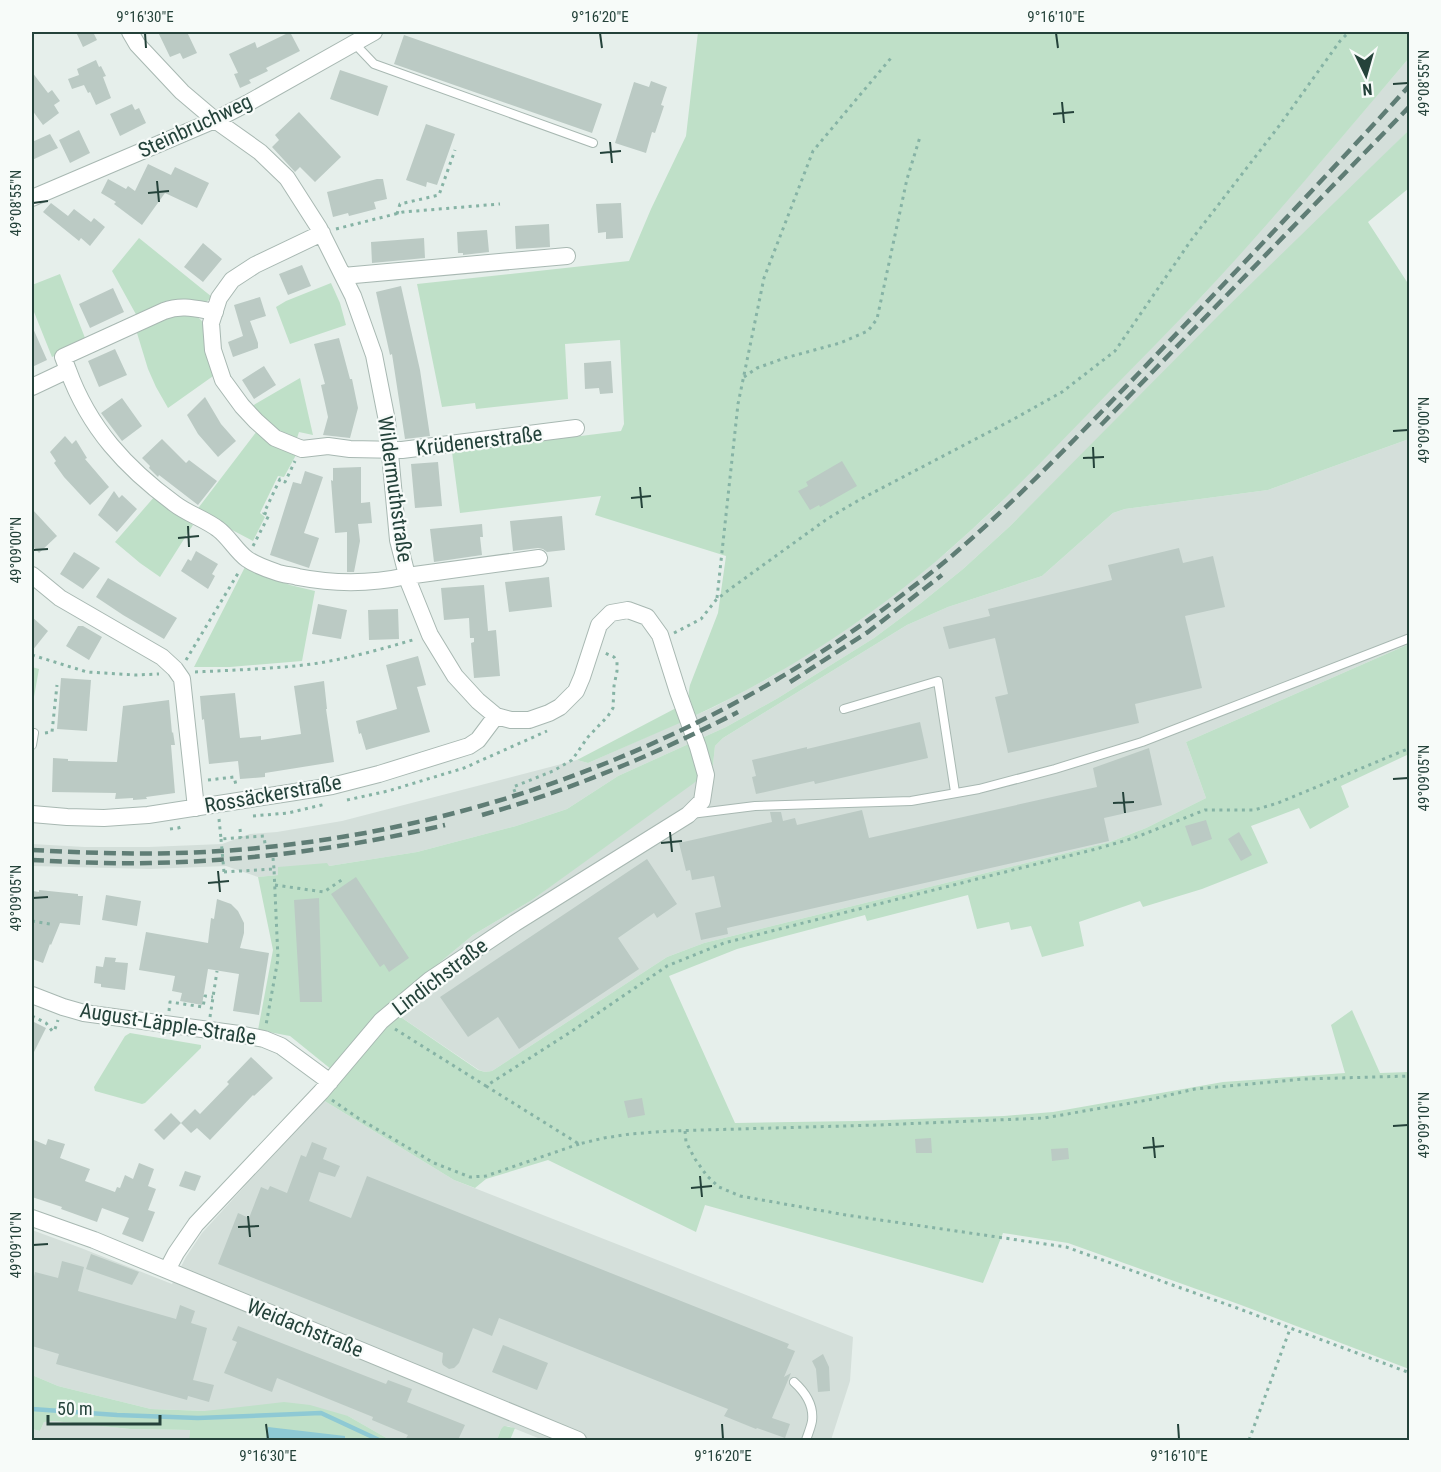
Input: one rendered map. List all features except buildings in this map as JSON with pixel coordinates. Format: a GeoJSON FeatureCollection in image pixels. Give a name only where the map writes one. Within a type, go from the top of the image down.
{"type":"FeatureCollection","features":[{"type":"Feature","properties":{"kind":"street","name":"Wildermuthstraße"},"geometry":{"type":"LineString","coordinates":[[130,32],[137,44],[182,92],[215,120],[260,152],[287,178],[322,233],[353,296],[374,355],[387,421],[398,540],[407,576],[430,635],[455,676],[478,701],[496,716]]}},
{"type":"Feature","properties":{"kind":"street","name":"Steinbruchweg"},"geometry":{"type":"LineString","coordinates":[[32,198],[215,120],[374,32]]}},
{"type":"Feature","properties":{"kind":"street","name":"Krüdenerstraße"},"geometry":{"type":"LineString","coordinates":[[322,233],[255,265],[232,280],[219,298],[211,322],[213,350],[223,380],[256,422],[275,438],[302,449],[328,446],[350,449],[402,450],[576,428]]}},
{"type":"Feature","properties":{"kind":"street"},"geometry":{"type":"LineString","coordinates":[[343,276],[567,256]]}},
{"type":"Feature","properties":{"kind":"street"},"geometry":{"type":"LineString","coordinates":[[214,312],[190,307],[171,309],[63,357],[77,394],[96,426],[113,448],[144,480],[177,506],[218,529],[247,559],[277,573],[317,580],[355,582],[387,581],[407,576],[539,558]]}},
{"type":"Feature","properties":{"kind":"street"},"geometry":{"type":"LineString","coordinates":[[32,387],[68,370]]}},
{"type":"Feature","properties":{"kind":"street"},"geometry":{"type":"LineString","coordinates":[[32,575],[60,598],[90,617],[162,657],[178,673],[182,680],[196,808]]}},
{"type":"Feature","properties":{"kind":"street"},"geometry":{"type":"LineString","coordinates":[[496,716],[511,720],[529,720],[560,707],[576,691],[599,625],[611,613],[628,610],[647,617],[662,639]]}},
{"type":"Feature","properties":{"kind":"street","name":"Lindichstraße"},"geometry":{"type":"LineString","coordinates":[[167,1270],[196,1224],[325,1087],[381,1021],[430,980],[515,923],[688,814],[702,801],[706,776],[662,639]]}},
{"type":"Feature","properties":{"kind":"street","name":"Rossäckerstraße"},"geometry":{"type":"LineString","coordinates":[[32,814],[105,818],[148,815],[332,786],[390,771],[469,746],[478,740],[496,716]]}},
{"type":"Feature","properties":{"kind":"street","name":"August-Läpple-Straße"},"geometry":{"type":"LineString","coordinates":[[32,995],[84,1013],[264,1039],[280,1046],[325,1087]]}},
{"type":"Feature","properties":{"kind":"street","name":"Weidachstraße"},"geometry":{"type":"LineString","coordinates":[[32,1218],[167,1270],[578,1440]]}},
{"type":"Feature","properties":{"kind":"lane"},"geometry":{"type":"LineString","coordinates":[[354,43],[374,64],[593,143]]}},
{"type":"Feature","properties":{"kind":"lane"},"geometry":{"type":"LineString","coordinates":[[688,814],[755,806],[911,801],[980,789],[1142,742],[1410,638]]}},
{"type":"Feature","properties":{"kind":"lane"},"geometry":{"type":"LineString","coordinates":[[844,709],[938,681],[956,792]]}},
{"type":"Feature","properties":{"kind":"lane"},"geometry":{"type":"LineString","coordinates":[[32,744],[34,733]]}},
{"type":"Feature","properties":{"kind":"lane"},"geometry":{"type":"LineString","coordinates":[[794,1382],[804,1391],[810,1404],[812,1420],[806,1440]]}},
{"type":"Feature","properties":{"kind":"path"},"geometry":{"type":"LineString","coordinates":[[662,639],[702,619],[716,600],[827,519],[1062,393],[1115,351],[1192,239],[1349,32]]}},
{"type":"Feature","properties":{"kind":"path"},"geometry":{"type":"LineString","coordinates":[[716,600],[738,404],[764,278],[813,151],[891,58]]}},
{"type":"Feature","properties":{"kind":"path"},"geometry":{"type":"LineString","coordinates":[[744,376],[757,368],[785,358],[840,343],[868,331],[877,319],[908,179],[920,137]]}},
{"type":"Feature","properties":{"kind":"path"},"geometry":{"type":"LineString","coordinates":[[397,214],[400,204],[439,195],[455,150]]}},
{"type":"Feature","properties":{"kind":"path"},"geometry":{"type":"LineString","coordinates":[[322,233],[397,214],[500,204]]}},
{"type":"Feature","properties":{"kind":"path"},"geometry":{"type":"LineString","coordinates":[[32,655],[87,672],[136,675],[249,670],[314,663],[367,653],[430,635]]}},
{"type":"Feature","properties":{"kind":"path"},"geometry":{"type":"LineString","coordinates":[[515,792],[513,787],[553,771],[572,760],[588,737],[608,716],[613,708],[617,662],[608,654]]}},
{"type":"Feature","properties":{"kind":"path"},"geometry":{"type":"LineString","coordinates":[[34,733],[52,732],[57,685]]}},
{"type":"Feature","properties":{"kind":"path"},"geometry":{"type":"LineString","coordinates":[[486,1086],[569,1033],[666,966],[724,944],[1096,849],[1134,838],[1205,810],[1254,810],[1278,803],[1410,748]]}},
{"type":"Feature","properties":{"kind":"path"},"geometry":{"type":"LineString","coordinates":[[193,782],[234,777],[236,786]]}},
{"type":"Feature","properties":{"kind":"path"},"geometry":{"type":"LineString","coordinates":[[219,824],[224,872],[274,869]]}},
{"type":"Feature","properties":{"kind":"path"},"geometry":{"type":"LineString","coordinates":[[240,830],[241,838]]}},
{"type":"Feature","properties":{"kind":"path"},"geometry":{"type":"LineString","coordinates":[[221,839],[264,836],[265,844]]}},
{"type":"Feature","properties":{"kind":"path"},"geometry":{"type":"LineString","coordinates":[[267,1019],[278,959],[273,858]]}},
{"type":"Feature","properties":{"kind":"path"},"geometry":{"type":"LineString","coordinates":[[275,885],[324,892],[344,879]]}},
{"type":"Feature","properties":{"kind":"path"},"geometry":{"type":"LineString","coordinates":[[32,921],[50,924]]}},
{"type":"Feature","properties":{"kind":"path"},"geometry":{"type":"LineString","coordinates":[[211,1010],[217,971]]}},
{"type":"Feature","properties":{"kind":"path"},"geometry":{"type":"LineString","coordinates":[[167,1024],[170,1002],[203,1007],[205,996],[213,997]]}},
{"type":"Feature","properties":{"kind":"path"},"geometry":{"type":"LineString","coordinates":[[32,1016],[46,1023],[53,1032]]}},
{"type":"Feature","properties":{"kind":"path"},"geometry":{"type":"LineString","coordinates":[[381,1021],[579,1144]]}},
{"type":"Feature","properties":{"kind":"path"},"geometry":{"type":"LineString","coordinates":[[325,1087],[358,1118],[434,1163],[470,1177],[486,1176],[579,1144],[630,1134],[1044,1118],[1148,1100],[1195,1089],[1305,1079],[1410,1076]]}},
{"type":"Feature","properties":{"kind":"path"},"geometry":{"type":"LineString","coordinates":[[685,1131],[686,1142],[706,1176],[719,1187],[740,1196],[846,1215],[1066,1247],[1410,1373]]}},
{"type":"Feature","properties":{"kind":"path"},"geometry":{"type":"LineString","coordinates":[[1249,1440],[1290,1329]]}},
{"type":"Feature","properties":{"kind":"shaded area"},"geometry":{"type":"Polygon","coordinates":[[[1409,58],[1409,130],[1009,527],[963,569],[874,638],[778,698],[726,727],[618,776],[567,809],[516,826],[417,852],[329,866],[278,868],[279,875],[258,877],[226,866],[150,869],[32,866],[32,844],[149,847],[222,844],[250,834],[342,821],[577,760],[588,763],[714,707],[767,679],[860,620],[947,552],[992,511],[1203,295],[1409,58]]]}},
{"type":"Feature","properties":{"kind":"shaded area"},"geometry":{"type":"Polygon","coordinates":[[[1409,439],[1409,644],[1186,742],[1206,798],[1146,828],[1110,842],[704,943],[667,957],[492,1071],[479,1070],[386,1007],[473,935],[532,900],[713,765],[715,746],[723,738],[907,625],[948,607],[1042,576],[1113,513],[1125,509],[1268,490],[1409,439]]]}},
{"type":"Feature","properties":{"kind":"shaded area"},"geometry":{"type":"Polygon","coordinates":[[[323,1100],[454,1180],[853,1337],[850,1381],[831,1440],[543,1440],[508,1426],[501,1429],[497,1440],[390,1440],[348,1416],[151,1409],[58,1386],[32,1375],[32,1230],[172,1284],[202,1233],[323,1100]]]}},
{"type":"Feature","properties":{"kind":"shaded area"},"geometry":{"type":"Polygon","coordinates":[[[54,1421],[130,1429],[190,1430],[189,1440],[32,1440],[32,1429],[40,1431],[44,1422],[54,1421]]]}},
{"type":"Feature","properties":{"kind":"green space"},"geometry":{"type":"Polygon","coordinates":[[[698,32],[1409,32],[1409,58],[1203,295],[1031,472],[970,531],[920,574],[859,621],[761,682],[694,716],[690,705],[689,689],[718,613],[726,556],[595,515],[601,496],[460,513],[452,452],[621,431],[624,424],[620,340],[565,344],[568,399],[476,409],[475,403],[442,407],[417,284],[629,261],[686,136],[698,32]]]}},
{"type":"Feature","properties":{"kind":"green space"},"geometry":{"type":"Polygon","coordinates":[[[1409,130],[1409,188],[1368,222],[1409,285],[1409,439],[1268,490],[1125,509],[1113,513],[1042,576],[948,607],[907,625],[723,738],[715,746],[713,765],[694,783],[532,900],[473,935],[386,1007],[478,1070],[492,1071],[667,957],[704,943],[1110,842],[1146,828],[1206,798],[1186,742],[1409,644],[1409,754],[1341,786],[1349,807],[1310,829],[1299,808],[1251,826],[1268,863],[1202,889],[1143,907],[1140,901],[1079,922],[1084,946],[1042,957],[1031,926],[1011,930],[1009,922],[977,929],[968,895],[867,921],[865,915],[737,949],[669,976],[735,1123],[1004,1116],[1053,1112],[1223,1082],[1345,1073],[1331,1025],[1352,1010],[1380,1073],[1409,1072],[1409,1369],[1241,1305],[1068,1243],[1003,1233],[983,1283],[705,1205],[696,1232],[548,1160],[486,1179],[475,1188],[454,1180],[323,1100],[342,1078],[290,1036],[258,1030],[273,950],[258,877],[278,875],[278,867],[327,863],[329,866],[417,852],[516,826],[567,809],[618,776],[726,727],[778,698],[874,638],[963,569],[1009,527],[1223,311],[1409,130]]]}},
{"type":"Feature","properties":{"kind":"green space"},"geometry":{"type":"Polygon","coordinates":[[[139,238],[212,297],[206,302],[138,318],[112,271],[139,238]]]}},
{"type":"Feature","properties":{"kind":"green space"},"geometry":{"type":"Polygon","coordinates":[[[60,274],[87,343],[52,357],[32,307],[32,285],[60,274]]]}},
{"type":"Feature","properties":{"kind":"green space"},"geometry":{"type":"Polygon","coordinates":[[[331,283],[346,325],[290,344],[276,307],[331,283]]]}},
{"type":"Feature","properties":{"kind":"green space"},"geometry":{"type":"Polygon","coordinates":[[[192,313],[206,327],[216,374],[168,408],[148,369],[137,333],[167,317],[192,313]]]}},
{"type":"Feature","properties":{"kind":"green space"},"geometry":{"type":"Polygon","coordinates":[[[300,378],[313,435],[299,432],[296,441],[276,432],[252,406],[300,378]]]}},
{"type":"Feature","properties":{"kind":"green space"},"geometry":{"type":"Polygon","coordinates":[[[257,431],[296,455],[284,477],[278,476],[260,513],[265,517],[253,541],[196,511],[257,431]]]}},
{"type":"Feature","properties":{"kind":"green space"},"geometry":{"type":"Polygon","coordinates":[[[155,496],[193,525],[160,577],[115,542],[155,496]]]}},
{"type":"Feature","properties":{"kind":"green space"},"geometry":{"type":"Polygon","coordinates":[[[245,567],[290,585],[315,591],[302,661],[230,667],[194,667],[245,567]]]}},
{"type":"Feature","properties":{"kind":"green space"},"geometry":{"type":"Polygon","coordinates":[[[32,667],[39,669],[32,708],[32,667]]]}},
{"type":"Feature","properties":{"kind":"green space"},"geometry":{"type":"Polygon","coordinates":[[[678,707],[682,722],[588,763],[577,760],[678,707]]]}},
{"type":"Feature","properties":{"kind":"green space"},"geometry":{"type":"Polygon","coordinates":[[[130,1033],[201,1045],[201,1048],[145,1103],[95,1091],[94,1087],[125,1036],[130,1033]]]}},
{"type":"Feature","properties":{"kind":"green space"},"geometry":{"type":"Polygon","coordinates":[[[32,1375],[58,1386],[151,1409],[205,1411],[284,1402],[310,1405],[348,1416],[390,1440],[189,1440],[190,1430],[130,1429],[54,1421],[44,1422],[40,1431],[32,1429],[32,1375]]]}},
{"type":"Feature","properties":{"kind":"green space"},"geometry":{"type":"Polygon","coordinates":[[[504,1426],[515,1428],[510,1440],[497,1440],[501,1429],[504,1426]]]}},
{"type":"Feature","properties":{"kind":"water"},"geometry":{"type":"Polygon","coordinates":[[[268,1427],[345,1436],[345,1440],[266,1440],[268,1427]]]}},
{"type":"Feature","properties":{"kind":"waterway"},"geometry":{"type":"LineString","coordinates":[[32,1409],[198,1418],[321,1413],[379,1440]]}},
{"type":"Feature","properties":{"kind":"railway"},"geometry":{"type":"LineString","coordinates":[[32,850],[118,853],[205,852],[297,844],[388,829],[477,807],[565,779],[651,744],[733,704],[813,657],[889,605],[978,533],[1048,466],[1137,375],[1410,85]]}},
{"type":"Feature","properties":{"kind":"railway"},"geometry":{"type":"LineString","coordinates":[[1101,425],[1410,106]]}},
{"type":"Feature","properties":{"kind":"railway"},"geometry":{"type":"LineString","coordinates":[[790,682],[868,632],[942,575]]}},
{"type":"Feature","properties":{"kind":"railway"},"geometry":{"type":"LineString","coordinates":[[482,815],[613,770],[738,712]]}},
{"type":"Feature","properties":{"kind":"railway"},"geometry":{"type":"LineString","coordinates":[[32,860],[135,863],[187,862],[261,856],[335,847],[445,825]]}}]}
